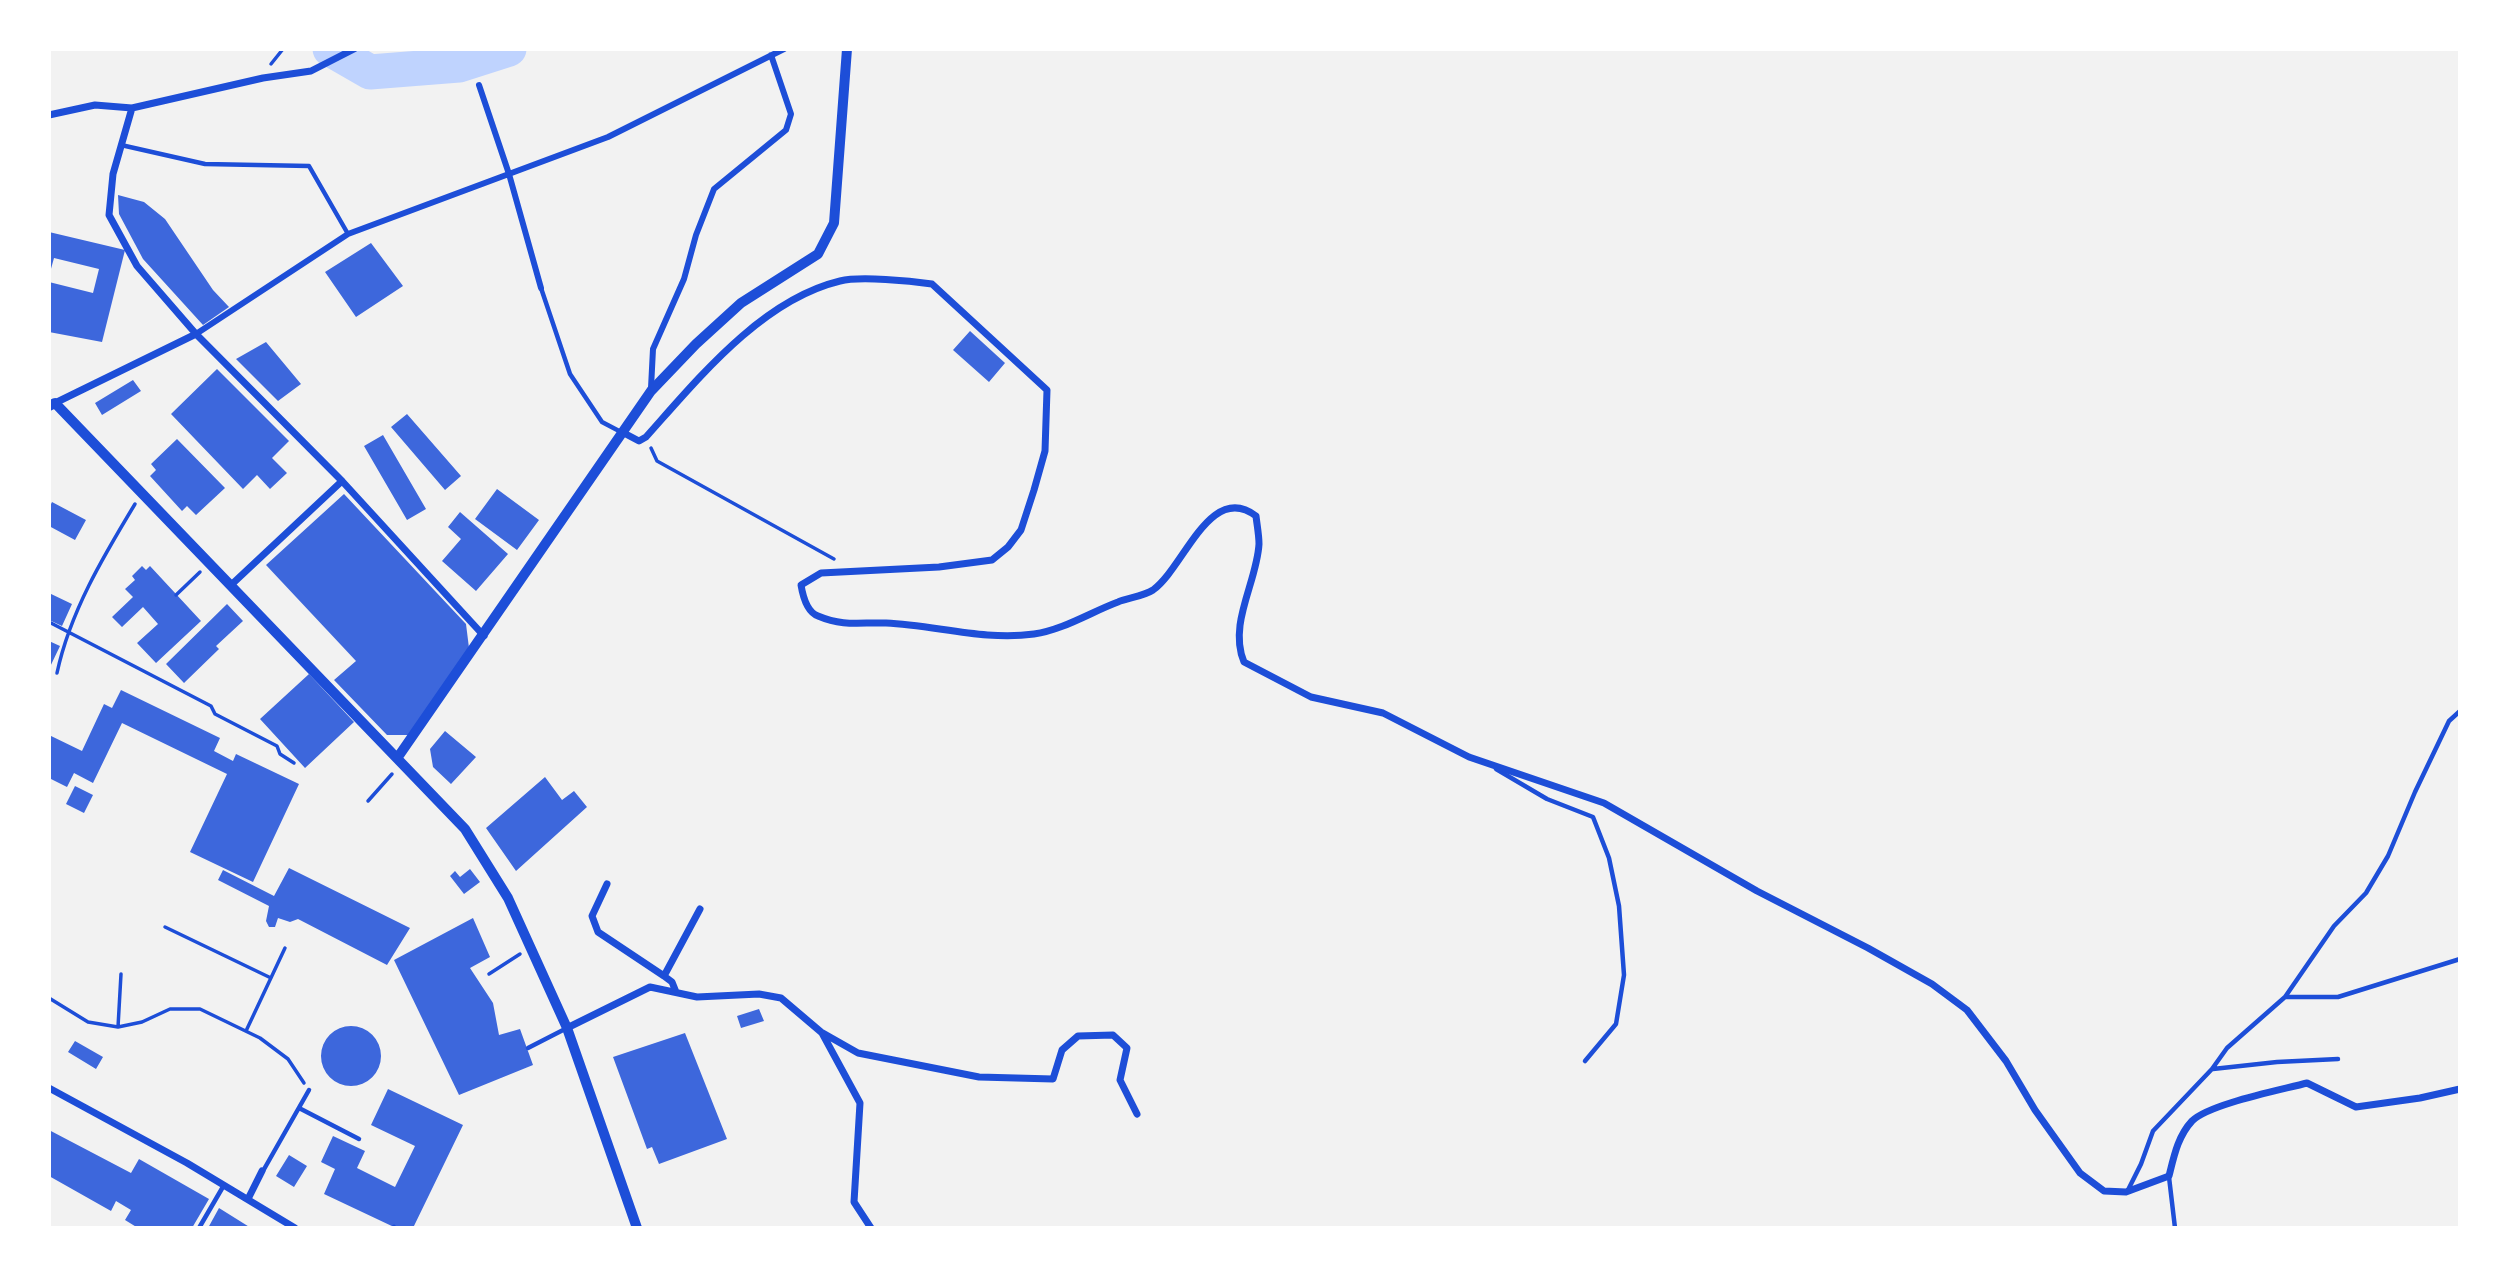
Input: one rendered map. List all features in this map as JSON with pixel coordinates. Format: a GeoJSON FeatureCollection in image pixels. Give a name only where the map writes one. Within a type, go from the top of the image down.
{"type":"FeatureCollection","features":[{"type":"Feature","properties":{"kind":"street"},"geometry":{"type":"LineString","coordinates":[[49,115],[95,105],[132,108],[263,78],[311,71],[354,49]]}},
{"type":"Feature","properties":{"kind":"street"},"geometry":{"type":"LineString","coordinates":[[637,1228],[568,1028],[508,898],[466,829],[52,404],[196,334],[348,233],[608,136],[784,49]]}},
{"type":"Feature","properties":{"kind":"street"},"geometry":{"type":"LineString","coordinates":[[400,760],[651,391],[696,344],[741,303],[818,254],[834,223],[848,49]]}},
{"type":"Feature","properties":{"kind":"street"},"geometry":{"type":"LineString","coordinates":[[651,391],[653,349],[684,279],[696,235],[714,189],[786,130],[790,114],[771,55]]}},
{"type":"Feature","properties":{"kind":"street"},"geometry":{"type":"LineString","coordinates":[[479,85],[509,174],[541,288]]}},
{"type":"Feature","properties":{"kind":"street"},"geometry":{"type":"LineString","coordinates":[[132,108],[113,174],[108,215],[137,266],[196,334],[342,481],[484,636]]}},
{"type":"Feature","properties":{"kind":"street"},"geometry":{"type":"LineString","coordinates":[[622,432],[639,440],[646,437],[714,360],[799,296],[842,280],[932,284],[1047,390],[1045,451],[1021,530],[1009,547],[992,560],[939,568],[821,573],[801,585],[803,600],[815,615],[853,625],[884,622],[987,635],[1037,634],[1153,590],[1188,550],[1211,516],[1228,508],[1245,508],[1256,516],[1259,544],[1240,628],[1238,648],[1244,662],[1311,696],[1383,713],[1469,757],[1604,803],[1756,891],[1932,984],[1967,1010],[2006,1061],[2035,1110],[2080,1173],[2104,1191],[2126,1192],[2169,1176],[2179,1140],[2194,1119],[2227,1104],[2307,1083],[2356,1107],[2460,1089]]}},
{"type":"Feature","properties":{"kind":"street"},"geometry":{"type":"LineString","coordinates":[[230,586],[342,481]]}},
{"type":"Feature","properties":{"kind":"street"},"geometry":{"type":"LineString","coordinates":[[607,884],[592,916],[598,932],[664,975],[672,982],[677,992]]}},
{"type":"Feature","properties":{"kind":"street"},"geometry":{"type":"LineString","coordinates":[[664,975],[700,909]]}},
{"type":"Feature","properties":{"kind":"street"},"geometry":{"type":"LineString","coordinates":[[568,1028],[650,987],[697,998],[758,994],[781,998],[821,1032],[858,1053],[979,1077],[1053,1079],[1062,1049],[1078,1036],[1113,1035],[1127,1048],[1120,1080],[1137,1114]]}},
{"type":"Feature","properties":{"kind":"street"},"geometry":{"type":"LineString","coordinates":[[821,1032],[860,1104],[855,1202],[871,1228]]}},
{"type":"Feature","properties":{"kind":"street"},"geometry":{"type":"LineString","coordinates":[[49,1088],[296,1228]]}},
{"type":"Feature","properties":{"kind":"street"},"geometry":{"type":"LineString","coordinates":[[248,1199],[262,1171]]}},
{"type":"Feature","properties":{"kind":"lane"},"geometry":{"type":"LineString","coordinates":[[120,145],[205,164],[309,166],[348,233]]}},
{"type":"Feature","properties":{"kind":"lane"},"geometry":{"type":"LineString","coordinates":[[541,288],[570,374],[602,422],[622,432]]}},
{"type":"Feature","properties":{"kind":"lane"},"geometry":{"type":"LineString","coordinates":[[2126,1192],[2141,1164],[2153,1131],[2212,1069],[2227,1048],[2285,997],[2334,926],[2366,893],[2388,856],[2449,721],[2460,711]]}},
{"type":"Feature","properties":{"kind":"lane"},"geometry":{"type":"LineString","coordinates":[[1484,762],[1547,799],[1593,817],[1609,858],[1619,906],[1624,975],[1616,1024],[1585,1061]]}},
{"type":"Feature","properties":{"kind":"lane"},"geometry":{"type":"LineString","coordinates":[[2285,997],[2338,997],[2460,959]]}},
{"type":"Feature","properties":{"kind":"lane"},"geometry":{"type":"LineString","coordinates":[[528,1048],[568,1028]]}},
{"type":"Feature","properties":{"kind":"lane"},"geometry":{"type":"LineString","coordinates":[[2212,1069],[2337,1059]]}},
{"type":"Feature","properties":{"kind":"lane"},"geometry":{"type":"LineString","coordinates":[[262,1171],[309,1090]]}},
{"type":"Feature","properties":{"kind":"lane"},"geometry":{"type":"LineString","coordinates":[[299,1108],[359,1139]]}},
{"type":"Feature","properties":{"kind":"lane"},"geometry":{"type":"LineString","coordinates":[[2169,1176],[2175,1228]]}},
{"type":"Feature","properties":{"kind":"lane"},"geometry":{"type":"LineString","coordinates":[[199,1228],[223,1185]]}},
{"type":"Feature","properties":{"kind":"path"},"geometry":{"type":"LineString","coordinates":[[265,71],[283,49]]}},
{"type":"Feature","properties":{"kind":"path"},"geometry":{"type":"LineString","coordinates":[[657,461],[854,570]]}},
{"type":"Feature","properties":{"kind":"path"},"geometry":{"type":"LineString","coordinates":[[57,673],[63,646],[88,588],[142,494]]}},
{"type":"Feature","properties":{"kind":"path"},"geometry":{"type":"LineString","coordinates":[[176,595],[188,584]]}},
{"type":"Feature","properties":{"kind":"path"},"geometry":{"type":"LineString","coordinates":[[49,622],[211,706],[215,714],[277,746],[280,754],[294,763]]}},
{"type":"Feature","properties":{"kind":"path"},"geometry":{"type":"LineString","coordinates":[[368,801],[400,760]]}},
{"type":"Feature","properties":{"kind":"path"},"geometry":{"type":"LineString","coordinates":[[165,927],[271,978]]}},
{"type":"Feature","properties":{"kind":"path"},"geometry":{"type":"LineString","coordinates":[[246,1031],[285,948]]}},
{"type":"Feature","properties":{"kind":"path"},"geometry":{"type":"LineString","coordinates":[[489,974],[531,948]]}},
{"type":"Feature","properties":{"kind":"path"},"geometry":{"type":"LineString","coordinates":[[118,1027],[121,974]]}},
{"type":"Feature","properties":{"kind":"path"},"geometry":{"type":"LineString","coordinates":[[49,998],[88,1022],[118,1027],[142,1022],[170,1009],[200,1009],[260,1038],[288,1059],[309,1090]]}},
{"type":"Feature","properties":{"kind":"building"},"geometry":{"type":"Polygon","coordinates":[[[118,195],[144,202],[165,219],[213,290],[229,307],[203,325],[143,259],[119,214],[118,195]]]}},
{"type":"Feature","properties":{"kind":"building"},"geometry":{"type":"Polygon","coordinates":[[[49,232],[125,250],[102,342],[49,332],[49,282],[93,293],[99,269],[54,258],[49,276],[49,232]]]}},
{"type":"Feature","properties":{"kind":"building"},"geometry":{"type":"Polygon","coordinates":[[[371,243],[403,286],[356,317],[325,272],[371,243]]]}},
{"type":"Feature","properties":{"kind":"building"},"geometry":{"type":"Polygon","coordinates":[[[970,331],[1005,363],[989,382],[953,350],[970,331]]]}},
{"type":"Feature","properties":{"kind":"building"},"geometry":{"type":"Polygon","coordinates":[[[266,342],[301,384],[278,401],[236,359],[266,342]]]}},
{"type":"Feature","properties":{"kind":"building"},"geometry":{"type":"Polygon","coordinates":[[[217,369],[289,441],[272,458],[287,473],[270,489],[257,475],[243,489],[171,414],[217,369]]]}},
{"type":"Feature","properties":{"kind":"building"},"geometry":{"type":"Polygon","coordinates":[[[133,380],[141,391],[102,415],[95,403],[133,380]]]}},
{"type":"Feature","properties":{"kind":"building"},"geometry":{"type":"Polygon","coordinates":[[[407,414],[461,476],[445,490],[391,427],[407,414]]]}},
{"type":"Feature","properties":{"kind":"building"},"geometry":{"type":"Polygon","coordinates":[[[383,435],[426,509],[407,520],[364,446],[383,435]]]}},
{"type":"Feature","properties":{"kind":"building"},"geometry":{"type":"Polygon","coordinates":[[[177,439],[225,488],[196,515],[187,506],[182,511],[150,476],[156,470],[151,464],[177,439]]]}},
{"type":"Feature","properties":{"kind":"building"},"geometry":{"type":"Polygon","coordinates":[[[497,489],[539,520],[517,550],[475,519],[497,489]]]}},
{"type":"Feature","properties":{"kind":"building"},"geometry":{"type":"Polygon","coordinates":[[[344,494],[466,624],[469,648],[409,735],[387,735],[334,680],[356,661],[266,565],[344,494]]]}},
{"type":"Feature","properties":{"kind":"building"},"geometry":{"type":"Polygon","coordinates":[[[52,502],[86,520],[75,540],[49,526],[49,508],[52,502]]]}},
{"type":"Feature","properties":{"kind":"building"},"geometry":{"type":"Polygon","coordinates":[[[460,512],[508,554],[476,591],[442,561],[461,539],[448,527],[460,512]]]}},
{"type":"Feature","properties":{"kind":"building"},"geometry":{"type":"Polygon","coordinates":[[[142,566],[146,570],[150,566],[201,621],[156,663],[137,643],[158,624],[143,607],[122,627],[112,617],[133,597],[125,589],[135,580],[132,576],[142,566]]]}},
{"type":"Feature","properties":{"kind":"building"},"geometry":{"type":"Polygon","coordinates":[[[49,593],[72,604],[62,626],[49,620],[49,593]]]}},
{"type":"Feature","properties":{"kind":"building"},"geometry":{"type":"Polygon","coordinates":[[[227,604],[243,621],[216,646],[219,649],[184,683],[166,664],[227,604]]]}},
{"type":"Feature","properties":{"kind":"building"},"geometry":{"type":"Polygon","coordinates":[[[49,641],[60,646],[49,669],[49,641]]]}},
{"type":"Feature","properties":{"kind":"building"},"geometry":{"type":"Polygon","coordinates":[[[309,674],[354,722],[305,768],[260,719],[309,674]]]}},
{"type":"Feature","properties":{"kind":"building"},"geometry":{"type":"Polygon","coordinates":[[[121,690],[220,738],[214,751],[233,761],[236,754],[299,784],[253,882],[190,852],[227,774],[122,723],[93,783],[74,773],[67,787],[49,778],[49,735],[82,751],[104,704],[112,708],[121,690]]]}},
{"type":"Feature","properties":{"kind":"building"},"geometry":{"type":"Polygon","coordinates":[[[445,731],[476,757],[451,784],[433,767],[430,749],[445,731]]]}},
{"type":"Feature","properties":{"kind":"building"},"geometry":{"type":"Polygon","coordinates":[[[545,777],[562,800],[574,791],[587,807],[516,871],[486,828],[545,777]]]}},
{"type":"Feature","properties":{"kind":"building"},"geometry":{"type":"Polygon","coordinates":[[[75,786],[93,795],[84,813],[66,804],[75,786]]]}},
{"type":"Feature","properties":{"kind":"building"},"geometry":{"type":"Polygon","coordinates":[[[289,868],[410,928],[387,965],[298,919],[290,922],[278,918],[275,927],[269,927],[266,921],[269,906],[218,880],[223,870],[274,896],[289,868]]]}},
{"type":"Feature","properties":{"kind":"building"},"geometry":{"type":"Polygon","coordinates":[[[470,869],[480,882],[464,894],[450,876],[455,871],[460,877],[470,869]]]}},
{"type":"Feature","properties":{"kind":"building"},"geometry":{"type":"Polygon","coordinates":[[[473,918],[490,957],[470,968],[493,1003],[499,1035],[520,1029],[533,1065],[459,1095],[394,960],[473,918]]]}},
{"type":"Feature","properties":{"kind":"building"},"geometry":{"type":"Polygon","coordinates":[[[759,1009],[764,1021],[741,1028],[737,1016],[759,1009]]]}},
{"type":"Feature","properties":{"kind":"building"},"geometry":{"type":"Polygon","coordinates":[[[345,1026],[357,1026],[376,1039],[381,1056],[379,1068],[368,1081],[357,1086],[345,1086],[326,1073],[321,1062],[321,1050],[334,1031],[345,1026]]]}},
{"type":"Feature","properties":{"kind":"building"},"geometry":{"type":"Polygon","coordinates":[[[685,1033],[727,1139],[659,1164],[652,1147],[647,1149],[613,1057],[685,1033]]]}},
{"type":"Feature","properties":{"kind":"building"},"geometry":{"type":"Polygon","coordinates":[[[75,1041],[103,1057],[96,1069],[68,1052],[75,1041]]]}},
{"type":"Feature","properties":{"kind":"building"},"geometry":{"type":"Polygon","coordinates":[[[388,1089],[463,1125],[413,1228],[396,1228],[324,1194],[335,1169],[321,1162],[333,1136],[365,1151],[357,1168],[395,1187],[415,1146],[371,1125],[388,1089]]]}},
{"type":"Feature","properties":{"kind":"building"},"geometry":{"type":"Polygon","coordinates":[[[49,1130],[131,1173],[139,1159],[209,1199],[192,1228],[138,1228],[125,1220],[131,1210],[116,1201],[111,1211],[49,1176],[49,1130]]]}},
{"type":"Feature","properties":{"kind":"building"},"geometry":{"type":"Polygon","coordinates":[[[289,1155],[307,1166],[294,1187],[276,1176],[289,1155]]]}},
{"type":"Feature","properties":{"kind":"building"},"geometry":{"type":"Polygon","coordinates":[[[219,1208],[251,1228],[208,1228],[219,1208]]]}},
{"type":"Feature","properties":{"kind":"waterway"},"geometry":{"type":"LineString","coordinates":[[330,49],[370,72],[459,65],[509,49]]}}]}
